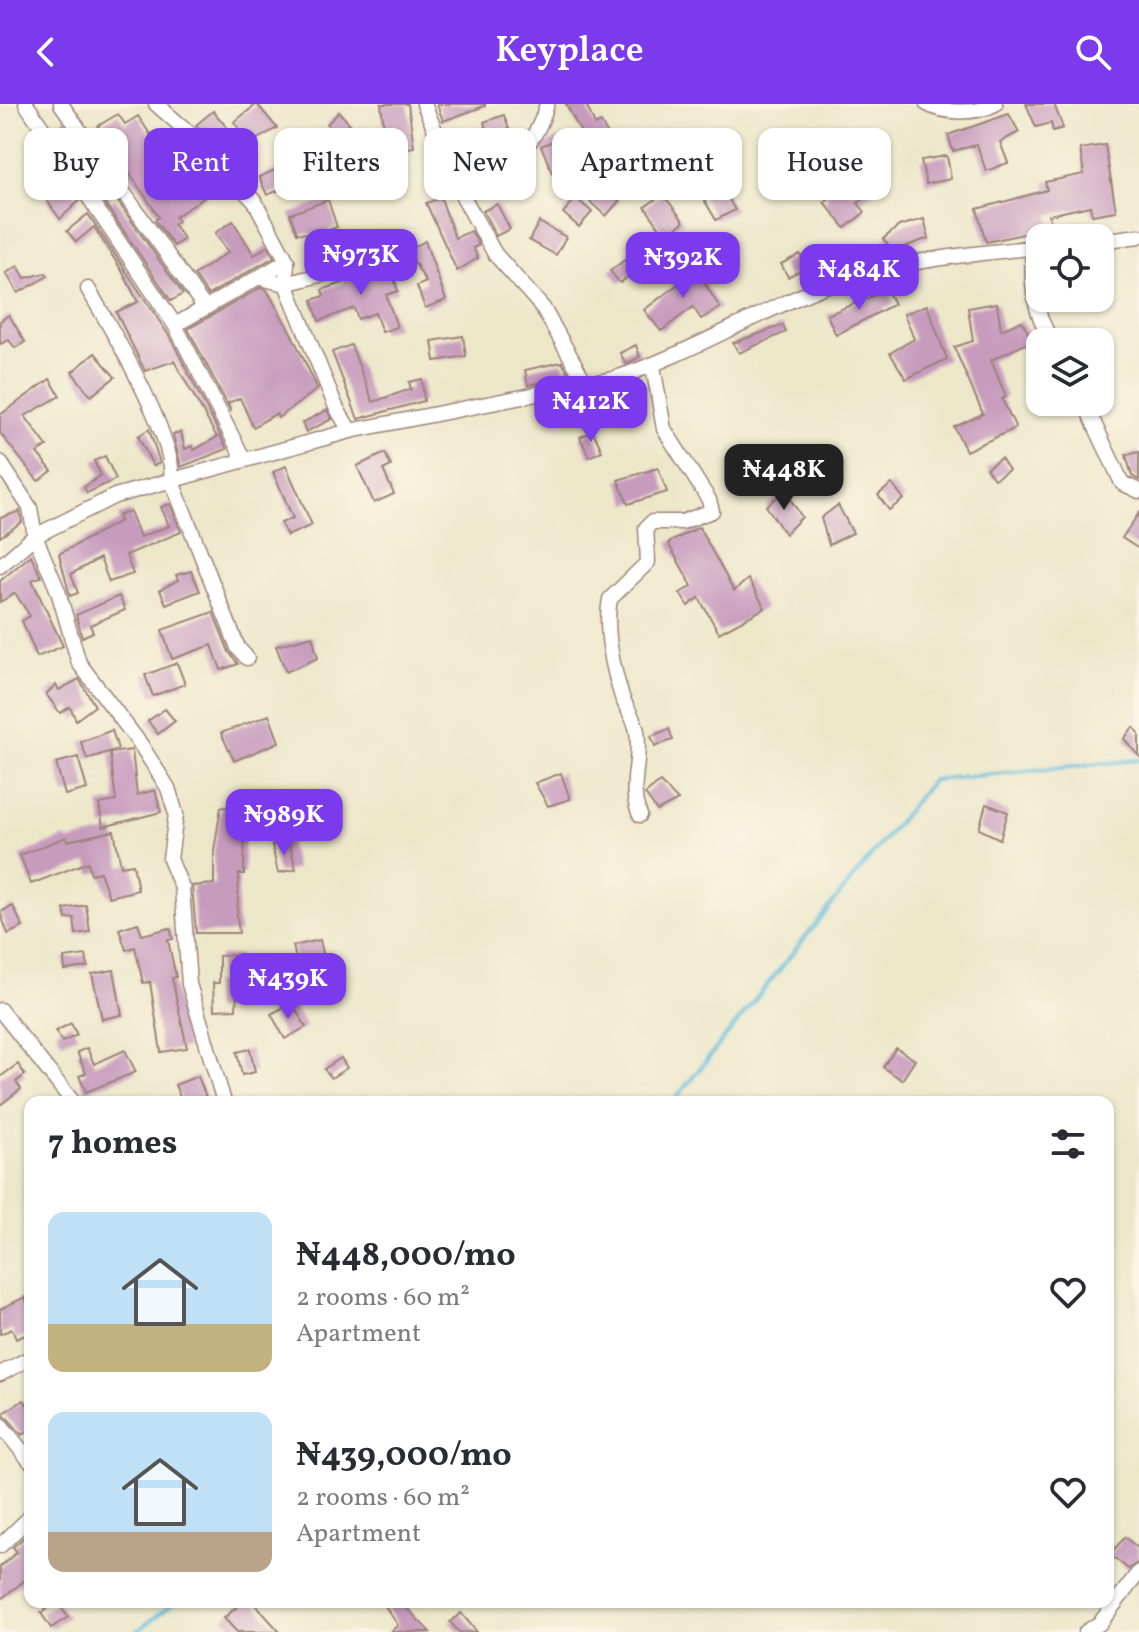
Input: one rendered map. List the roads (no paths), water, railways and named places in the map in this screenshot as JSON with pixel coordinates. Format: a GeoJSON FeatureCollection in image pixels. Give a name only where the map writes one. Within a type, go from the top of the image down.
{"type":"FeatureCollection","features":[{"type":"Feature","properties":{"kind":"street"},"geometry":{"type":"LineString","coordinates":[[26,104],[175,325],[243,458]]}},
{"type":"Feature","properties":{"kind":"street"},"geometry":{"type":"LineString","coordinates":[[61,104],[205,308]]}},
{"type":"Feature","properties":{"kind":"street"},"geometry":{"type":"LineString","coordinates":[[156,104],[196,139],[255,202],[287,261],[286,284],[336,407],[350,431]]}},
{"type":"Feature","properties":{"kind":"street"},"geometry":{"type":"LineString","coordinates":[[424,104],[434,128]]}},
{"type":"Feature","properties":{"kind":"street"},"geometry":{"type":"LineString","coordinates":[[536,132],[547,104]]}},
{"type":"Feature","properties":{"kind":"street"},"geometry":{"type":"LineString","coordinates":[[927,104],[952,110],[985,109],[995,104]]}},
{"type":"Feature","properties":{"kind":"street"},"geometry":{"type":"LineString","coordinates":[[467,200],[495,254],[543,308],[587,386]]}},
{"type":"Feature","properties":{"kind":"street"},"geometry":{"type":"LineString","coordinates":[[1114,239],[1139,236]]}},
{"type":"Feature","properties":{"kind":"street"},"geometry":{"type":"LineString","coordinates":[[0,566],[35,536],[115,496],[243,458],[350,431],[587,386],[653,366],[825,286],[929,260],[1026,249]]}},
{"type":"Feature","properties":{"kind":"street"},"geometry":{"type":"LineString","coordinates":[[260,278],[286,284],[386,257]]}},
{"type":"Feature","properties":{"kind":"street"},"geometry":{"type":"LineString","coordinates":[[175,325],[287,261]]}},
{"type":"Feature","properties":{"kind":"street"},"geometry":{"type":"LineString","coordinates":[[88,289],[115,334],[163,438],[173,463],[171,479],[238,648],[247,658]]}},
{"type":"Feature","properties":{"kind":"street"},"geometry":{"type":"LineString","coordinates":[[640,815],[634,802],[634,783],[640,760],[637,731],[615,671],[610,599],[648,562],[646,528],[652,522],[682,522],[712,511],[709,500],[664,429],[653,366]]}},
{"type":"Feature","properties":{"kind":"street"},"geometry":{"type":"LineString","coordinates":[[1091,416],[1122,483],[1139,491]]}},
{"type":"Feature","properties":{"kind":"street"},"geometry":{"type":"LineString","coordinates":[[0,462],[30,508],[35,536],[58,591],[79,663],[141,745],[168,788],[176,814],[170,859],[182,888],[189,984],[222,1096]]}},
{"type":"Feature","properties":{"kind":"street"},"geometry":{"type":"LineString","coordinates":[[0,1010],[68,1096]]}},
{"type":"Feature","properties":{"kind":"street"},"geometry":{"type":"LineString","coordinates":[[0,1374],[24,1361]]}},
{"type":"Feature","properties":{"kind":"street"},"geometry":{"type":"LineString","coordinates":[[0,1424],[24,1454]]}},
{"type":"Feature","properties":{"kind":"street"},"geometry":{"type":"LineString","coordinates":[[0,1546],[24,1523]]}},
{"type":"Feature","properties":{"kind":"street"},"geometry":{"type":"LineString","coordinates":[[1114,1605],[1139,1572]]}},
{"type":"Feature","properties":{"kind":"street"},"geometry":{"type":"LineString","coordinates":[[1086,1632],[1100,1623],[1111,1608]]}},
{"type":"Feature","properties":{"kind":"waterway"},"geometry":{"type":"LineString","coordinates":[[678,1096],[932,780],[1139,760]]}},
{"type":"Feature","properties":{"kind":"waterway"},"geometry":{"type":"LineString","coordinates":[[136,1632],[167,1608]]}}]}
